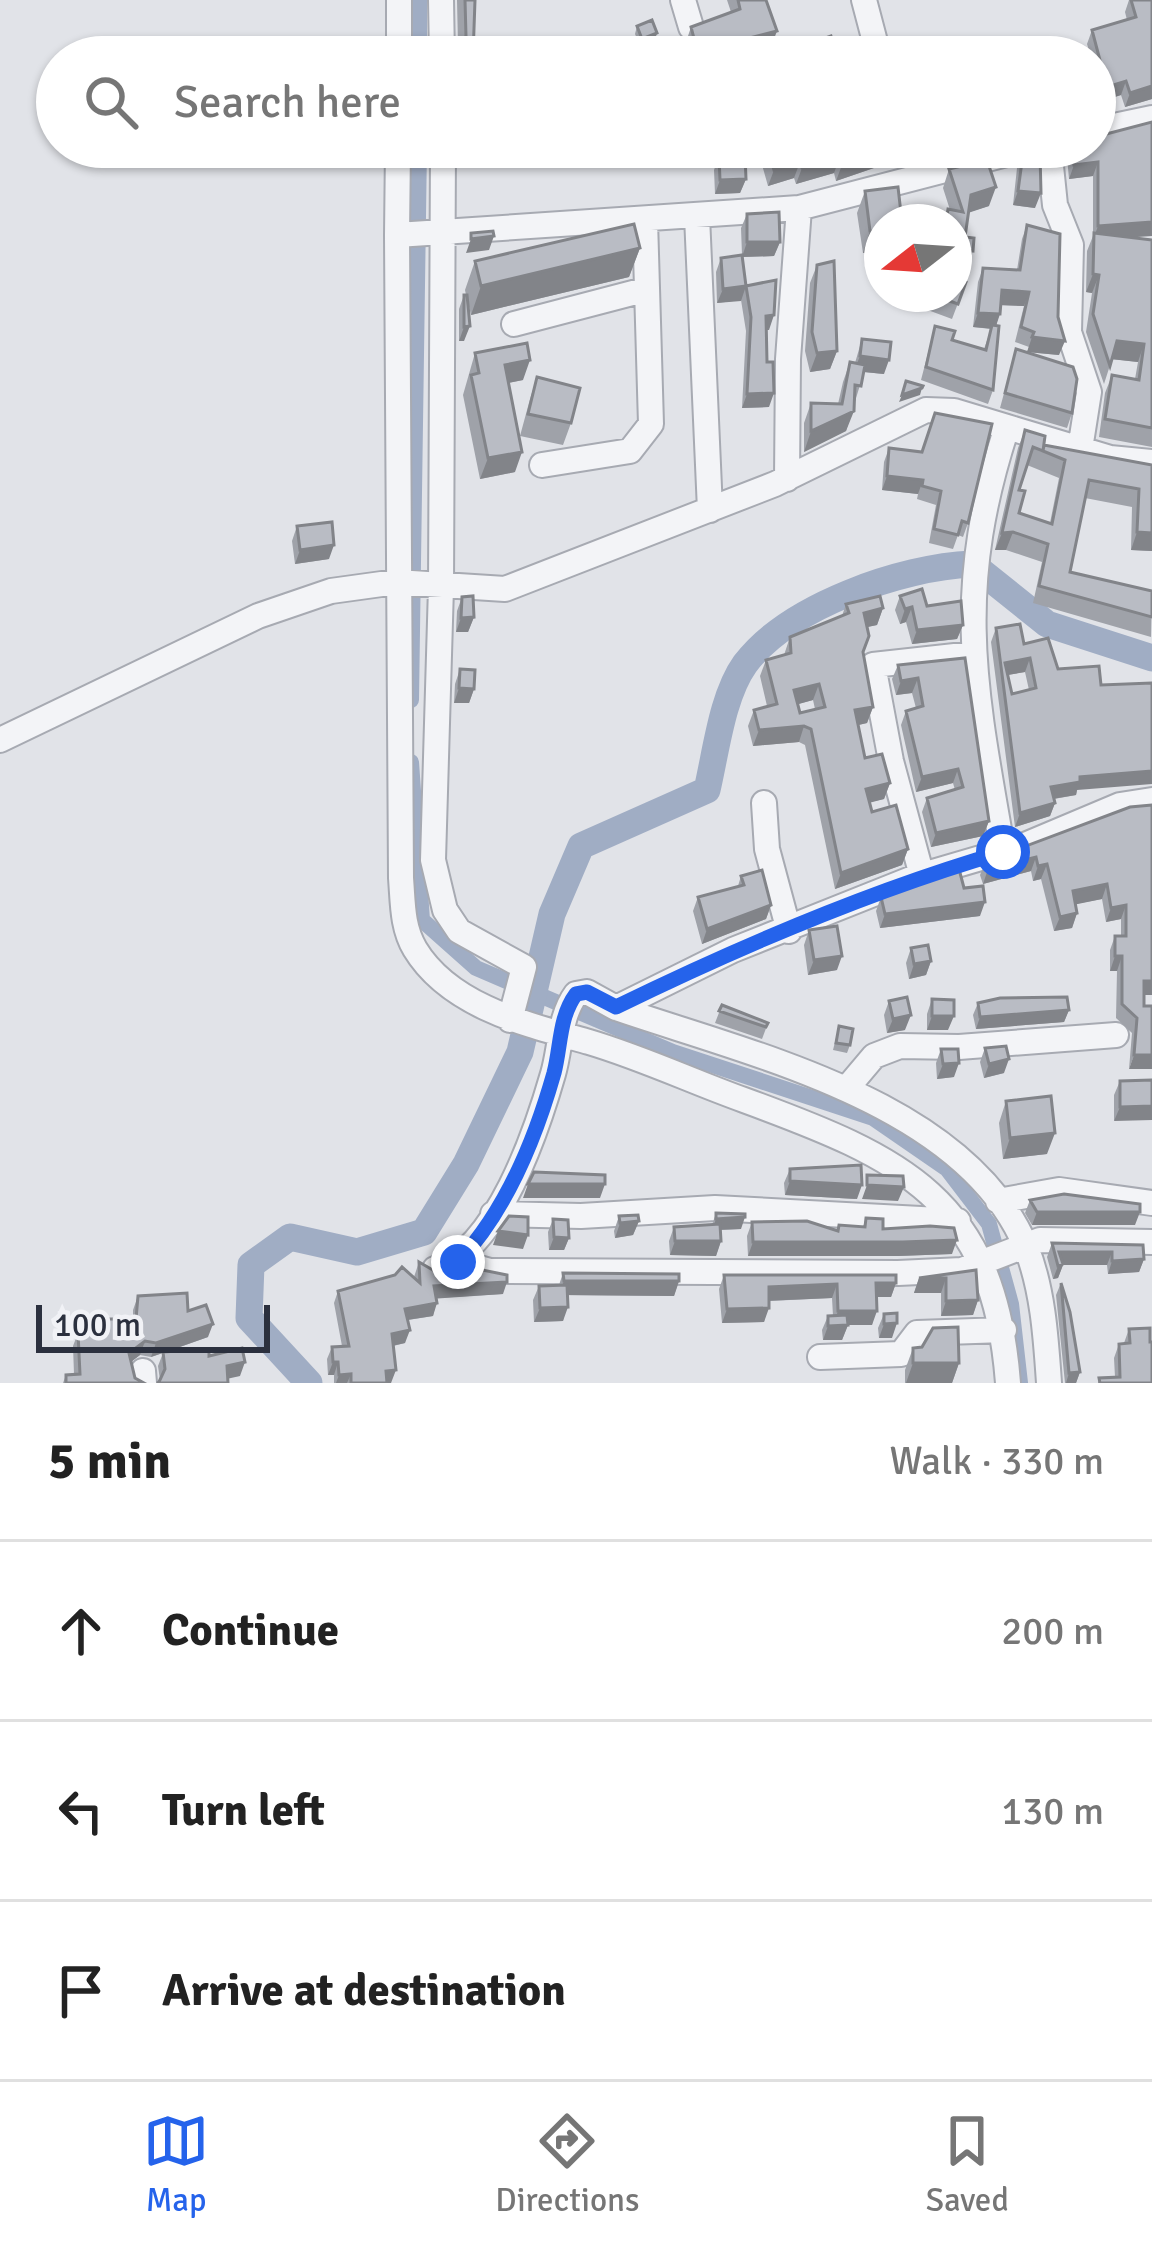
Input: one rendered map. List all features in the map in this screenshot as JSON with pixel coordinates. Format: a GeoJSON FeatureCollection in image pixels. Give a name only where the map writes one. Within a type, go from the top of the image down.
{"type":"FeatureCollection","features":[{"type":"Feature","properties":{"kind":"street"},"geometry":{"type":"LineString","coordinates":[[399,0],[399,36]]}},
{"type":"Feature","properties":{"kind":"street"},"geometry":{"type":"LineString","coordinates":[[441,0],[442,36]]}},
{"type":"Feature","properties":{"kind":"street"},"geometry":{"type":"LineString","coordinates":[[683,0],[691,27]]}},
{"type":"Feature","properties":{"kind":"street"},"geometry":{"type":"LineString","coordinates":[[864,0],[873,36]]}},
{"type":"Feature","properties":{"kind":"street"},"geometry":{"type":"LineString","coordinates":[[1116,126],[1152,118]]}},
{"type":"Feature","properties":{"kind":"street"},"geometry":{"type":"LineString","coordinates":[[398,168],[404,927],[417,953],[451,986],[556,1031],[654,1061],[857,1143],[924,1187],[958,1221],[986,1262],[1004,1330],[1008,1383]]}},
{"type":"Feature","properties":{"kind":"street"},"geometry":{"type":"LineString","coordinates":[[442,168],[433,860],[445,910],[459,931],[524,967],[526,976],[514,1014]]}},
{"type":"Feature","properties":{"kind":"street"},"geometry":{"type":"LineString","coordinates":[[399,235],[799,208],[953,168]]}},
{"type":"Feature","properties":{"kind":"street"},"geometry":{"type":"LineString","coordinates":[[1051,168],[1055,205],[1071,244],[1069,332],[1089,392],[1080,449]]}},
{"type":"Feature","properties":{"kind":"street"},"geometry":{"type":"LineString","coordinates":[[787,479],[799,208]]}},
{"type":"Feature","properties":{"kind":"street"},"geometry":{"type":"LineString","coordinates":[[697,216],[710,510]]}},
{"type":"Feature","properties":{"kind":"street"},"geometry":{"type":"LineString","coordinates":[[542,465],[630,451],[643,441],[651,424],[645,220]]}},
{"type":"Feature","properties":{"kind":"street"},"geometry":{"type":"LineString","coordinates":[[514,324],[644,290]]}},
{"type":"Feature","properties":{"kind":"street"},"geometry":{"type":"LineString","coordinates":[[0,740],[258,616],[332,591],[400,583],[505,589],[787,479],[926,410],[955,411],[1080,449],[1152,463]]}},
{"type":"Feature","properties":{"kind":"street"},"geometry":{"type":"LineString","coordinates":[[1003,852],[973,654],[972,590],[974,553],[990,473],[1007,427]]}},
{"type":"Feature","properties":{"kind":"street"},"geometry":{"type":"LineString","coordinates":[[922,876],[891,761],[873,665],[973,654]]}},
{"type":"Feature","properties":{"kind":"street"},"geometry":{"type":"LineString","coordinates":[[616,1007],[733,950],[922,876],[1003,852],[1120,805],[1152,800]]}},
{"type":"Feature","properties":{"kind":"street"},"geometry":{"type":"LineString","coordinates":[[764,803],[766,849],[789,931]]}},
{"type":"Feature","properties":{"kind":"street"},"geometry":{"type":"LineString","coordinates":[[1049,1383],[1038,1293],[1023,1248],[998,1201],[936,1143],[848,1088],[616,1007],[587,992],[572,998],[556,1031],[532,1140],[493,1214],[447,1266],[490,1271],[898,1274],[986,1262],[1023,1248],[1040,1240],[1152,1243]]}},
{"type":"Feature","properties":{"kind":"street"},"geometry":{"type":"LineString","coordinates":[[848,1088],[874,1056],[900,1046],[959,1047],[1116,1035]]}},
{"type":"Feature","properties":{"kind":"street"},"geometry":{"type":"LineString","coordinates":[[998,1201],[1059,1190],[1152,1203]]}},
{"type":"Feature","properties":{"kind":"street"},"geometry":{"type":"LineString","coordinates":[[493,1214],[581,1216],[715,1208],[958,1221]]}},
{"type":"Feature","properties":{"kind":"street"},"geometry":{"type":"LineString","coordinates":[[820,1357],[901,1354],[917,1333],[1004,1330]]}},
{"type":"Feature","properties":{"kind":"building"},"geometry":{"type":"Polygon","coordinates":[[[465,0],[475,0],[474,36],[466,36],[465,0]]]}},
{"type":"Feature","properties":{"kind":"building"},"geometry":{"type":"Polygon","coordinates":[[[738,0],[766,0],[777,31],[757,36],[693,36],[691,27],[740,9],[738,0]]]}},
{"type":"Feature","properties":{"kind":"building"},"geometry":{"type":"Polygon","coordinates":[[[1131,0],[1152,0],[1152,86],[1130,93],[1126,81],[1116,84],[1116,36],[1094,36],[1092,30],[1136,17],[1131,0]]]}},
{"type":"Feature","properties":{"kind":"building"},"geometry":{"type":"Polygon","coordinates":[[[652,20],[657,33],[641,36],[637,26],[652,20]]]}},
{"type":"Feature","properties":{"kind":"building"},"geometry":{"type":"Polygon","coordinates":[[[1152,122],[1152,222],[1098,226],[1098,168],[1116,168],[1116,131],[1152,122]]]}},
{"type":"Feature","properties":{"kind":"building"},"geometry":{"type":"Polygon","coordinates":[[[720,168],[746,168],[746,179],[720,180],[720,168]]]}},
{"type":"Feature","properties":{"kind":"building"},"geometry":{"type":"Polygon","coordinates":[[[990,168],[996,187],[971,195],[970,204],[960,204],[949,169],[990,168]]]}},
{"type":"Feature","properties":{"kind":"building"},"geometry":{"type":"Polygon","coordinates":[[[1021,168],[1040,168],[1041,193],[1018,191],[1021,168]]]}},
{"type":"Feature","properties":{"kind":"building"},"geometry":{"type":"Polygon","coordinates":[[[898,187],[900,204],[867,204],[865,191],[898,187]]]}},
{"type":"Feature","properties":{"kind":"building"},"geometry":{"type":"Polygon","coordinates":[[[779,212],[780,242],[747,242],[747,214],[779,212]]]}},
{"type":"Feature","properties":{"kind":"building"},"geometry":{"type":"Polygon","coordinates":[[[634,224],[640,248],[481,286],[475,261],[634,224]]]}},
{"type":"Feature","properties":{"kind":"building"},"geometry":{"type":"Polygon","coordinates":[[[1027,225],[1060,234],[1058,317],[1065,341],[1032,337],[1034,332],[1021,327],[1029,292],[1002,290],[1000,314],[978,313],[983,268],[1020,270],[1027,225]]]}},
{"type":"Feature","properties":{"kind":"building"},"geometry":{"type":"Polygon","coordinates":[[[493,231],[494,236],[471,239],[471,233],[493,231]]]}},
{"type":"Feature","properties":{"kind":"building"},"geometry":{"type":"Polygon","coordinates":[[[1094,233],[1152,240],[1152,428],[1105,419],[1112,375],[1139,380],[1144,344],[1117,341],[1110,366],[1093,314],[1099,275],[1093,274],[1094,233]]]}},
{"type":"Feature","properties":{"kind":"building"},"geometry":{"type":"Polygon","coordinates":[[[742,255],[746,286],[723,289],[721,258],[742,255]]]}},
{"type":"Feature","properties":{"kind":"building"},"geometry":{"type":"Polygon","coordinates":[[[834,261],[837,351],[817,353],[812,332],[817,265],[834,261]]]}},
{"type":"Feature","properties":{"kind":"building"},"geometry":{"type":"Polygon","coordinates":[[[776,280],[774,315],[766,316],[767,362],[773,362],[774,393],[747,394],[751,317],[746,286],[776,280]]]}},
{"type":"Feature","properties":{"kind":"building"},"geometry":{"type":"Polygon","coordinates":[[[464,295],[470,326],[464,327],[464,295]]]}},
{"type":"Feature","properties":{"kind":"building"},"geometry":{"type":"Polygon","coordinates":[[[992,325],[999,326],[993,390],[926,367],[935,326],[955,331],[952,340],[986,350],[992,325]]]}},
{"type":"Feature","properties":{"kind":"building"},"geometry":{"type":"Polygon","coordinates":[[[862,339],[891,342],[889,360],[860,356],[862,339]]]}},
{"type":"Feature","properties":{"kind":"building"},"geometry":{"type":"Polygon","coordinates":[[[527,343],[530,360],[505,365],[522,452],[488,458],[471,375],[479,373],[475,353],[527,343]]]}},
{"type":"Feature","properties":{"kind":"building"},"geometry":{"type":"Polygon","coordinates":[[[1016,349],[1073,367],[1077,379],[1072,413],[1005,393],[1016,349]]]}},
{"type":"Feature","properties":{"kind":"building"},"geometry":{"type":"Polygon","coordinates":[[[850,362],[865,365],[861,386],[855,385],[854,411],[811,431],[811,403],[842,404],[850,362]]]}},
{"type":"Feature","properties":{"kind":"building"},"geometry":{"type":"Polygon","coordinates":[[[537,377],[580,388],[571,423],[528,414],[537,377]]]}},
{"type":"Feature","properties":{"kind":"building"},"geometry":{"type":"Polygon","coordinates":[[[906,381],[923,386],[902,395],[906,381]]]}},
{"type":"Feature","properties":{"kind":"building"},"geometry":{"type":"Polygon","coordinates":[[[935,413],[992,424],[968,523],[962,521],[958,535],[934,529],[941,491],[922,486],[923,480],[887,476],[889,448],[922,452],[935,413]]]}},
{"type":"Feature","properties":{"kind":"building"},"geometry":{"type":"Polygon","coordinates":[[[1025,430],[1045,436],[1043,451],[1044,445],[1152,465],[1152,533],[1137,532],[1139,489],[1089,480],[1070,572],[1152,591],[1152,617],[1039,586],[1048,544],[1002,533],[1025,430]],[[1033,447],[1019,490],[1025,491],[1019,513],[1052,524],[1065,460],[1033,447]]]}},
{"type":"Feature","properties":{"kind":"building"},"geometry":{"type":"Polygon","coordinates":[[[332,522],[334,545],[300,550],[297,526],[332,522]]]}},
{"type":"Feature","properties":{"kind":"building"},"geometry":{"type":"Polygon","coordinates":[[[922,589],[927,606],[961,601],[963,625],[917,630],[912,607],[905,609],[900,596],[922,589]]]}},
{"type":"Feature","properties":{"kind":"building"},"geometry":{"type":"Polygon","coordinates":[[[473,596],[474,617],[461,618],[462,597],[473,596]]]}},
{"type":"Feature","properties":{"kind":"building"},"geometry":{"type":"Polygon","coordinates":[[[880,596],[883,608],[864,613],[869,636],[863,652],[873,707],[855,710],[865,758],[882,754],[890,783],[866,789],[872,812],[896,805],[908,849],[841,873],[811,729],[759,730],[754,710],[777,704],[766,660],[791,653],[790,637],[849,613],[846,604],[880,596]],[[819,684],[794,690],[800,713],[825,707],[819,684]]]}},
{"type":"Feature","properties":{"kind":"building"},"geometry":{"type":"Polygon","coordinates":[[[1020,624],[1024,644],[1048,638],[1058,669],[1099,666],[1101,685],[1152,683],[1152,771],[1080,777],[1080,782],[1051,787],[1055,803],[1020,813],[996,628],[1020,624]],[[1030,658],[1005,663],[1012,694],[1036,688],[1030,658]]]}},
{"type":"Feature","properties":{"kind":"building"},"geometry":{"type":"Polygon","coordinates":[[[965,658],[989,821],[936,833],[927,798],[963,787],[958,769],[922,777],[906,711],[923,706],[918,678],[901,681],[898,665],[965,658]]]}},
{"type":"Feature","properties":{"kind":"building"},"geometry":{"type":"Polygon","coordinates":[[[460,669],[475,670],[474,689],[459,688],[460,669]]]}},
{"type":"Feature","properties":{"kind":"building"},"geometry":{"type":"Polygon","coordinates":[[[1152,805],[1152,981],[1144,981],[1144,1006],[1152,1006],[1152,1055],[1134,1055],[1137,1018],[1122,1004],[1122,956],[1115,956],[1115,936],[1126,936],[1126,905],[1111,908],[1107,884],[1073,891],[1077,913],[1060,917],[1047,864],[1038,866],[1036,857],[988,869],[986,861],[1130,807],[1152,805]]]}},
{"type":"Feature","properties":{"kind":"building"},"geometry":{"type":"Polygon","coordinates":[[[959,869],[964,888],[983,886],[985,902],[885,914],[881,897],[959,869]]]}},
{"type":"Feature","properties":{"kind":"building"},"geometry":{"type":"Polygon","coordinates":[[[762,870],[771,905],[707,929],[698,897],[744,885],[741,876],[762,870]]]}},
{"type":"Feature","properties":{"kind":"building"},"geometry":{"type":"Polygon","coordinates":[[[837,926],[842,956],[814,960],[809,930],[837,926]]]}},
{"type":"Feature","properties":{"kind":"building"},"geometry":{"type":"Polygon","coordinates":[[[928,945],[931,961],[914,964],[911,948],[928,945]]]}},
{"type":"Feature","properties":{"kind":"building"},"geometry":{"type":"Polygon","coordinates":[[[907,997],[911,1015],[893,1019],[889,1001],[907,997]]]}},
{"type":"Feature","properties":{"kind":"building"},"geometry":{"type":"Polygon","coordinates":[[[1067,997],[1069,1010],[980,1017],[978,1003],[1067,997]]]}},
{"type":"Feature","properties":{"kind":"building"},"geometry":{"type":"Polygon","coordinates":[[[932,999],[954,1000],[954,1016],[932,1016],[932,999]]]}},
{"type":"Feature","properties":{"kind":"building"},"geometry":{"type":"Polygon","coordinates":[[[722,1005],[768,1023],[766,1027],[719,1011],[722,1005]]]}},
{"type":"Feature","properties":{"kind":"building"},"geometry":{"type":"Polygon","coordinates":[[[839,1026],[853,1029],[850,1045],[836,1043],[839,1026]]]}},
{"type":"Feature","properties":{"kind":"building"},"geometry":{"type":"Polygon","coordinates":[[[1006,1046],[1009,1059],[989,1064],[985,1048],[1006,1046]]]}},
{"type":"Feature","properties":{"kind":"building"},"geometry":{"type":"Polygon","coordinates":[[[941,1049],[958,1049],[959,1063],[943,1064],[941,1049]]]}},
{"type":"Feature","properties":{"kind":"building"},"geometry":{"type":"Polygon","coordinates":[[[1152,1080],[1152,1106],[1120,1107],[1120,1081],[1152,1080]]]}},
{"type":"Feature","properties":{"kind":"building"},"geometry":{"type":"Polygon","coordinates":[[[1051,1096],[1055,1133],[1010,1138],[1006,1101],[1051,1096]]]}},
{"type":"Feature","properties":{"kind":"building"},"geometry":{"type":"Polygon","coordinates":[[[861,1165],[862,1185],[790,1181],[790,1169],[861,1165]]]}},
{"type":"Feature","properties":{"kind":"building"},"geometry":{"type":"Polygon","coordinates":[[[534,1172],[605,1175],[605,1184],[528,1184],[534,1172]]]}},
{"type":"Feature","properties":{"kind":"building"},"geometry":{"type":"Polygon","coordinates":[[[867,1175],[903,1176],[904,1187],[867,1185],[867,1175]]]}},
{"type":"Feature","properties":{"kind":"building"},"geometry":{"type":"Polygon","coordinates":[[[1064,1194],[1140,1204],[1140,1212],[1037,1212],[1030,1200],[1064,1194]]]}},
{"type":"Feature","properties":{"kind":"building"},"geometry":{"type":"Polygon","coordinates":[[[716,1213],[745,1214],[745,1217],[716,1219],[716,1213]]]}},
{"type":"Feature","properties":{"kind":"building"},"geometry":{"type":"Polygon","coordinates":[[[638,1215],[639,1221],[620,1223],[619,1216],[638,1215]]]}},
{"type":"Feature","properties":{"kind":"building"},"geometry":{"type":"Polygon","coordinates":[[[509,1216],[528,1217],[528,1235],[498,1231],[509,1216]]]}},
{"type":"Feature","properties":{"kind":"building"},"geometry":{"type":"Polygon","coordinates":[[[866,1218],[883,1219],[883,1229],[954,1228],[957,1240],[753,1242],[752,1222],[807,1221],[838,1231],[839,1225],[865,1227],[866,1218]]]}},
{"type":"Feature","properties":{"kind":"building"},"geometry":{"type":"Polygon","coordinates":[[[553,1219],[568,1220],[569,1238],[554,1237],[553,1219]]]}},
{"type":"Feature","properties":{"kind":"building"},"geometry":{"type":"Polygon","coordinates":[[[720,1224],[721,1241],[675,1241],[674,1227],[720,1224]]]}},
{"type":"Feature","properties":{"kind":"building"},"geometry":{"type":"Polygon","coordinates":[[[1052,1243],[1143,1245],[1144,1259],[1112,1261],[1112,1252],[1059,1252],[1063,1264],[1058,1266],[1052,1243]]]}},
{"type":"Feature","properties":{"kind":"building"},"geometry":{"type":"Polygon","coordinates":[[[419,1262],[438,1273],[458,1265],[507,1275],[507,1282],[434,1286],[437,1303],[405,1309],[410,1330],[392,1334],[396,1370],[386,1371],[387,1383],[351,1383],[351,1374],[339,1375],[338,1362],[333,1362],[332,1347],[349,1346],[338,1291],[395,1275],[402,1267],[420,1283],[419,1262]]]}},
{"type":"Feature","properties":{"kind":"building"},"geometry":{"type":"Polygon","coordinates":[[[976,1270],[978,1300],[946,1301],[946,1278],[919,1278],[976,1270]]]}},
{"type":"Feature","properties":{"kind":"building"},"geometry":{"type":"Polygon","coordinates":[[[563,1273],[679,1274],[679,1281],[564,1281],[563,1273]]]}},
{"type":"Feature","properties":{"kind":"building"},"geometry":{"type":"Polygon","coordinates":[[[724,1275],[896,1275],[896,1283],[876,1283],[877,1311],[838,1311],[837,1284],[769,1287],[769,1308],[727,1309],[724,1275]]]}},
{"type":"Feature","properties":{"kind":"building"},"geometry":{"type":"Polygon","coordinates":[[[1061,1283],[1070,1312],[1080,1372],[1069,1373],[1061,1283]]]}},
{"type":"Feature","properties":{"kind":"building"},"geometry":{"type":"Polygon","coordinates":[[[567,1285],[568,1307],[540,1308],[539,1286],[567,1285]]]}},
{"type":"Feature","properties":{"kind":"building"},"geometry":{"type":"Polygon","coordinates":[[[187,1293],[188,1311],[206,1305],[213,1324],[156,1343],[145,1341],[129,1353],[135,1378],[144,1383],[66,1383],[66,1375],[80,1374],[78,1333],[107,1331],[107,1319],[136,1319],[138,1296],[187,1293]]]}},
{"type":"Feature","properties":{"kind":"building"},"geometry":{"type":"Polygon","coordinates":[[[897,1313],[897,1323],[884,1324],[884,1314],[897,1313]]]}},
{"type":"Feature","properties":{"kind":"building"},"geometry":{"type":"Polygon","coordinates":[[[847,1315],[848,1325],[828,1326],[828,1316],[847,1315]]]}},
{"type":"Feature","properties":{"kind":"building"},"geometry":{"type":"Polygon","coordinates":[[[958,1327],[959,1363],[913,1363],[913,1348],[922,1347],[933,1328],[958,1327]]]}},
{"type":"Feature","properties":{"kind":"building"},"geometry":{"type":"Polygon","coordinates":[[[1150,1328],[1152,1383],[1100,1383],[1099,1378],[1120,1377],[1119,1344],[1130,1343],[1129,1329],[1150,1328]]]}},
{"type":"Feature","properties":{"kind":"building"},"geometry":{"type":"Polygon","coordinates":[[[242,1348],[245,1362],[227,1366],[228,1383],[157,1383],[165,1369],[163,1352],[209,1349],[209,1356],[242,1348]]]}},
{"type":"Feature","properties":{"kind":"waterway"},"geometry":{"type":"LineString","coordinates":[[419,0],[419,36]]}},
{"type":"Feature","properties":{"kind":"waterway"},"geometry":{"type":"LineString","coordinates":[[411,700],[419,168]]}},
{"type":"Feature","properties":{"kind":"waterway"},"geometry":{"type":"LineString","coordinates":[[309,1383],[249,1318],[251,1265],[290,1237],[357,1252],[424,1232],[466,1164],[520,1052],[552,914],[581,846],[707,790],[731,692],[745,664],[764,643],[848,593],[913,573],[972,564],[1047,624],[1152,658]]}},
{"type":"Feature","properties":{"kind":"waterway"},"geometry":{"type":"LineString","coordinates":[[411,762],[422,920],[476,968],[673,1052],[873,1118],[947,1169],[989,1224],[1011,1304],[1020,1383]]}},
{"type":"Feature","properties":{"kind":"route"},"geometry":{"type":"LineString","coordinates":[[458,1262],[474,1244],[532,1140],[555,1068],[561,1028],[576,994],[587,992],[616,1007],[733,950],[916,877],[1003,852]]}}]}
